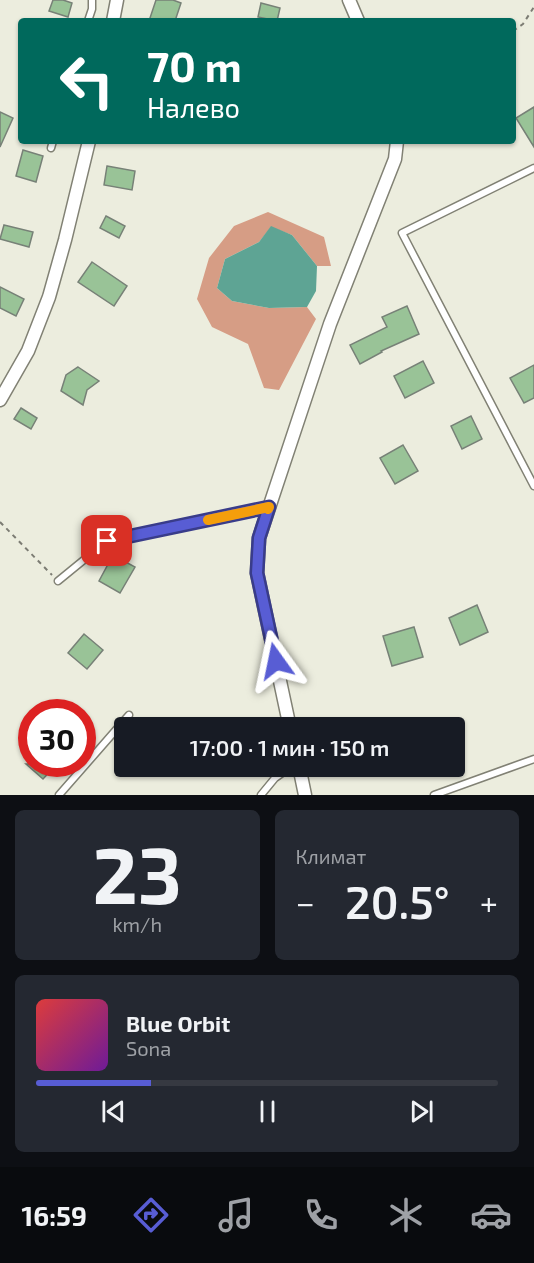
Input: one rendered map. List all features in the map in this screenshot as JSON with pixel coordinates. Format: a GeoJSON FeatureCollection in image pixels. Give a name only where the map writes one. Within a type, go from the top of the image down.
{"type":"FeatureCollection","features":[{"type":"Feature","properties":{"kind":"street"},"geometry":{"type":"LineString","coordinates":[[114,18],[117,0]]}},
{"type":"Feature","properties":{"kind":"street"},"geometry":{"type":"LineString","coordinates":[[349,0],[357,18]]}},
{"type":"Feature","properties":{"kind":"street"},"geometry":{"type":"LineString","coordinates":[[0,400],[28,351],[49,297],[88,144]]}},
{"type":"Feature","properties":{"kind":"street"},"geometry":{"type":"LineString","coordinates":[[288,717],[257,573],[259,538],[330,324],[395,159],[397,144]]}},
{"type":"Feature","properties":{"kind":"street"},"geometry":{"type":"LineString","coordinates":[[301,777],[305,795]]}},
{"type":"Feature","properties":{"kind":"lane"},"geometry":{"type":"LineString","coordinates":[[89,18],[92,0]]}},
{"type":"Feature","properties":{"kind":"lane"},"geometry":{"type":"LineString","coordinates":[[534,168],[402,233],[534,486]]}},
{"type":"Feature","properties":{"kind":"lane"},"geometry":{"type":"LineString","coordinates":[[58,581],[107,541],[269,507]]}},
{"type":"Feature","properties":{"kind":"lane"},"geometry":{"type":"LineString","coordinates":[[59,795],[129,715]]}},
{"type":"Feature","properties":{"kind":"lane"},"geometry":{"type":"LineString","coordinates":[[434,795],[534,759]]}},
{"type":"Feature","properties":{"kind":"lane"},"geometry":{"type":"LineString","coordinates":[[261,795],[276,777]]}},
{"type":"Feature","properties":{"kind":"path"},"geometry":{"type":"LineString","coordinates":[[516,29],[523,24],[534,7]]}},
{"type":"Feature","properties":{"kind":"path"},"geometry":{"type":"LineString","coordinates":[[0,522],[58,581]]}},
{"type":"Feature","properties":{"kind":"shaded area"},"geometry":{"type":"Polygon","coordinates":[[[268,212],[324,237],[331,266],[317,266],[292,235],[271,227],[259,242],[225,259],[217,288],[232,301],[269,308],[307,307],[316,319],[279,390],[264,388],[248,344],[212,327],[197,299],[209,258],[234,226],[268,212]]]}},
{"type":"Feature","properties":{"kind":"water"},"geometry":{"type":"Polygon","coordinates":[[[271,226],[292,235],[317,266],[316,291],[307,307],[269,308],[232,301],[217,288],[225,259],[259,242],[271,226]]]}},
{"type":"Feature","properties":{"kind":"building"},"geometry":{"type":"Polygon","coordinates":[[[53,0],[72,3],[68,17],[49,11],[53,0]]]}},
{"type":"Feature","properties":{"kind":"building"},"geometry":{"type":"Polygon","coordinates":[[[156,0],[173,0],[181,3],[176,18],[150,18],[156,0]]]}},
{"type":"Feature","properties":{"kind":"building"},"geometry":{"type":"Polygon","coordinates":[[[261,3],[280,8],[278,18],[258,17],[261,3]]]}},
{"type":"Feature","properties":{"kind":"building"},"geometry":{"type":"Polygon","coordinates":[[[534,107],[534,147],[516,118],[534,107]]]}},
{"type":"Feature","properties":{"kind":"building"},"geometry":{"type":"Polygon","coordinates":[[[0,112],[13,118],[0,147],[0,112]]]}},
{"type":"Feature","properties":{"kind":"building"},"geometry":{"type":"Polygon","coordinates":[[[23,150],[43,156],[36,182],[16,176],[23,150]]]}},
{"type":"Feature","properties":{"kind":"building"},"geometry":{"type":"Polygon","coordinates":[[[107,166],[135,171],[132,190],[104,185],[107,166]]]}},
{"type":"Feature","properties":{"kind":"building"},"geometry":{"type":"Polygon","coordinates":[[[106,216],[125,226],[119,238],[100,228],[106,216]]]}},
{"type":"Feature","properties":{"kind":"building"},"geometry":{"type":"Polygon","coordinates":[[[4,225],[33,232],[29,247],[0,239],[4,225]]]}},
{"type":"Feature","properties":{"kind":"building"},"geometry":{"type":"Polygon","coordinates":[[[92,262],[127,286],[114,306],[78,282],[92,262]]]}},
{"type":"Feature","properties":{"kind":"building"},"geometry":{"type":"Polygon","coordinates":[[[0,287],[24,299],[16,316],[0,308],[0,287]]]}},
{"type":"Feature","properties":{"kind":"building"},"geometry":{"type":"Polygon","coordinates":[[[407,306],[419,334],[381,351],[360,364],[350,345],[387,327],[382,317],[407,306]]]}},
{"type":"Feature","properties":{"kind":"building"},"geometry":{"type":"Polygon","coordinates":[[[423,361],[434,383],[405,398],[394,376],[423,361]]]}},
{"type":"Feature","properties":{"kind":"building"},"geometry":{"type":"Polygon","coordinates":[[[534,365],[534,398],[524,403],[510,378],[534,365]]]}},
{"type":"Feature","properties":{"kind":"building"},"geometry":{"type":"Polygon","coordinates":[[[78,367],[99,381],[87,390],[83,405],[61,391],[66,375],[78,367]]]}},
{"type":"Feature","properties":{"kind":"building"},"geometry":{"type":"Polygon","coordinates":[[[21,408],[37,418],[31,429],[14,419],[21,408]]]}},
{"type":"Feature","properties":{"kind":"building"},"geometry":{"type":"Polygon","coordinates":[[[471,416],[482,439],[462,449],[451,426],[471,416]]]}},
{"type":"Feature","properties":{"kind":"building"},"geometry":{"type":"Polygon","coordinates":[[[403,445],[418,471],[395,484],[380,458],[403,445]]]}},
{"type":"Feature","properties":{"kind":"building"},"geometry":{"type":"Polygon","coordinates":[[[113,555],[135,567],[120,593],[99,581],[113,555]]]}},
{"type":"Feature","properties":{"kind":"building"},"geometry":{"type":"Polygon","coordinates":[[[477,605],[488,632],[460,645],[449,618],[477,605]]]}},
{"type":"Feature","properties":{"kind":"building"},"geometry":{"type":"Polygon","coordinates":[[[414,627],[423,657],[392,666],[383,636],[414,627]]]}},
{"type":"Feature","properties":{"kind":"building"},"geometry":{"type":"Polygon","coordinates":[[[84,634],[103,650],[87,669],[68,653],[84,634]]]}},
{"type":"Feature","properties":{"kind":"slow traffic"},"geometry":{"type":"LineString","coordinates":[[208,520],[269,507],[268,509]]}},
{"type":"Feature","properties":{"kind":"route"},"geometry":{"type":"LineString","coordinates":[[107,541],[269,507],[259,538],[257,573],[276,661]]}}]}
